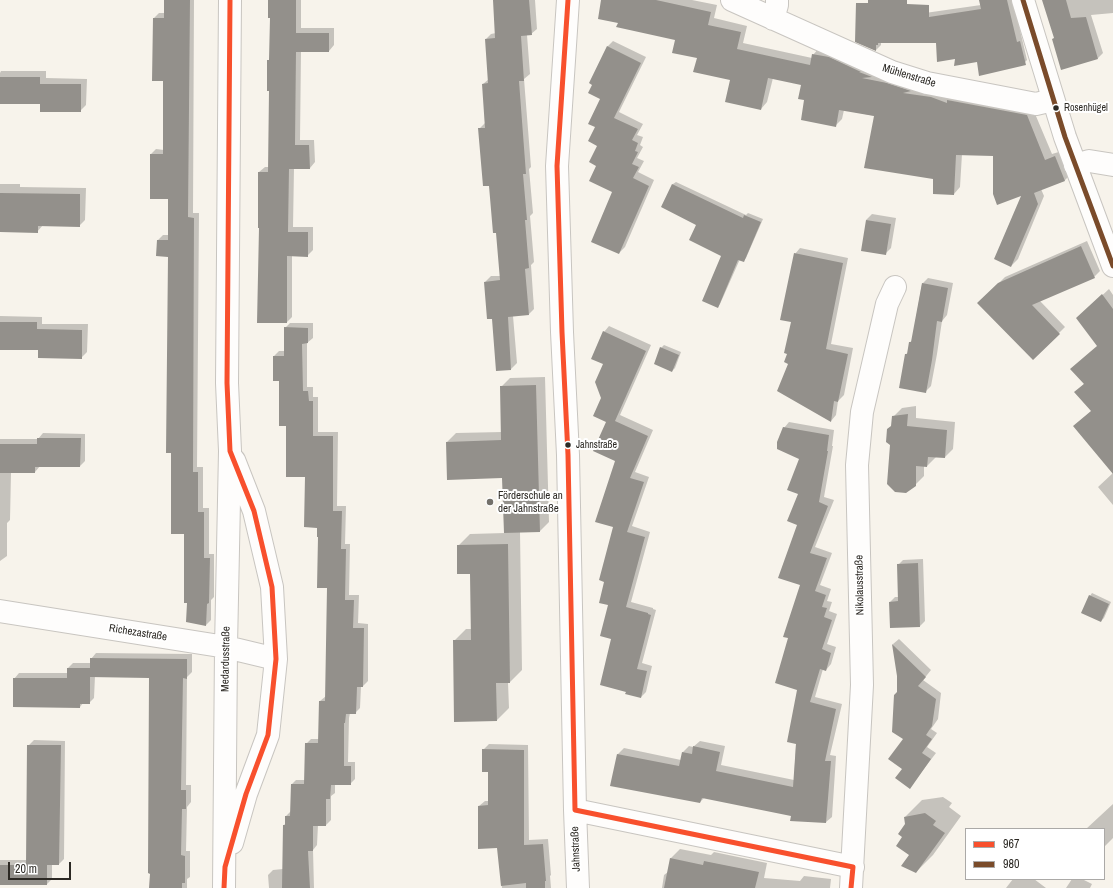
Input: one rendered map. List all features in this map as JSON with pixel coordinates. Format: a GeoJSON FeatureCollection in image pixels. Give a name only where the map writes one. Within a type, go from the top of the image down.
{"type":"FeatureCollection","features":[{"type":"Feature","properties":{"kind":"street","name":"Medardusstraße"},"geometry":{"type":"LineString","coordinates":[[225,878],[226,647],[230,451],[227,382],[230,0]]}},
{"type":"Feature","properties":{"kind":"street","name":"Jahnstraße"},"geometry":{"type":"LineString","coordinates":[[568,0],[558,166],[562,332],[568,455],[578,888]]}},
{"type":"Feature","properties":{"kind":"street","name":"Mühlenstraße"},"geometry":{"type":"LineString","coordinates":[[732,0],[775,9],[892,72],[927,83],[1036,104],[1053,100]]}},
{"type":"Feature","properties":{"kind":"street"},"geometry":{"type":"LineString","coordinates":[[1023,0],[1053,100],[1075,165],[1113,266]]}},
{"type":"Feature","properties":{"kind":"street"},"geometry":{"type":"LineString","coordinates":[[1075,165],[1089,161],[1113,165]]}},
{"type":"Feature","properties":{"kind":"street","name":"Nikolausstraße"},"geometry":{"type":"LineString","coordinates":[[852,878],[862,685],[857,465],[862,412],[887,304],[895,287]]}},
{"type":"Feature","properties":{"kind":"street","name":"Medardusstraße"},"geometry":{"type":"LineString","coordinates":[[225,878],[246,794],[268,736],[276,659],[272,587],[254,511],[230,451]]}},
{"type":"Feature","properties":{"kind":"street","name":"Richezastraße"},"geometry":{"type":"LineString","coordinates":[[0,611],[226,647],[276,659]]}},
{"type":"Feature","properties":{"kind":"street","name":"Jahnstraße"},"geometry":{"type":"LineString","coordinates":[[575,810],[852,878]]}},
{"type":"Feature","properties":{"kind":"building"},"geometry":{"type":"Polygon","coordinates":[[[164,0],[190,0],[188,217],[194,218],[193,472],[198,472],[198,512],[204,512],[204,558],[210,558],[209,603],[207,604],[206,626],[186,622],[187,603],[184,603],[184,534],[171,534],[171,453],[166,453],[168,257],[156,256],[157,240],[168,240],[168,199],[150,199],[150,154],[163,154],[163,81],[152,81],[153,18],[164,18],[164,0]]]}},
{"type":"Feature","properties":{"kind":"building"},"geometry":{"type":"Polygon","coordinates":[[[268,0],[296,0],[296,33],[329,33],[329,52],[296,52],[295,145],[309,145],[310,169],[289,169],[288,232],[308,232],[308,257],[287,256],[287,323],[257,323],[259,228],[258,172],[268,172],[269,91],[267,91],[267,60],[269,60],[270,18],[268,18],[268,0]]]}},
{"type":"Feature","properties":{"kind":"building"},"geometry":{"type":"Polygon","coordinates":[[[493,0],[529,0],[532,35],[521,36],[524,81],[519,81],[526,174],[523,174],[529,268],[525,269],[529,315],[508,317],[511,370],[496,371],[492,319],[487,319],[484,282],[500,280],[496,233],[493,233],[489,186],[483,186],[478,128],[485,128],[482,84],[488,83],[485,39],[495,38],[493,0]]]}},
{"type":"Feature","properties":{"kind":"building"},"geometry":{"type":"Polygon","coordinates":[[[601,0],[656,0],[711,12],[708,25],[741,32],[737,49],[810,65],[812,54],[829,57],[872,77],[862,78],[887,83],[911,91],[903,93],[931,97],[947,103],[947,100],[1027,115],[1045,160],[1055,156],[1065,181],[1034,193],[1038,204],[1011,267],[994,259],[1021,196],[997,205],[993,194],[993,156],[956,155],[954,195],[933,194],[933,179],[864,168],[874,116],[839,110],[836,127],[801,120],[804,100],[798,99],[801,85],[768,78],[761,110],[725,102],[730,80],[693,72],[697,58],[672,53],[675,40],[616,27],[618,23],[598,19],[601,0]]]}},
{"type":"Feature","properties":{"kind":"building"},"geometry":{"type":"Polygon","coordinates":[[[868,0],[907,0],[907,4],[929,5],[929,17],[981,9],[979,0],[1007,0],[1017,42],[1020,41],[1026,65],[979,76],[977,62],[954,66],[955,59],[937,62],[936,43],[878,43],[878,45],[876,45],[876,51],[855,42],[856,3],[868,3],[868,0]]]}},
{"type":"Feature","properties":{"kind":"building"},"geometry":{"type":"Polygon","coordinates":[[[1042,0],[1066,0],[1071,18],[1086,17],[1098,59],[1061,70],[1052,39],[1054,38],[1042,0]]]}},
{"type":"Feature","properties":{"kind":"building"},"geometry":{"type":"Polygon","coordinates":[[[607,46],[641,63],[614,118],[638,129],[632,140],[638,143],[635,151],[638,152],[632,164],[639,167],[633,178],[649,186],[619,254],[591,242],[612,192],[589,181],[596,166],[589,162],[597,146],[588,141],[595,127],[588,124],[600,99],[588,93],[592,85],[589,83],[607,46]]]}},
{"type":"Feature","properties":{"kind":"building"},"geometry":{"type":"Polygon","coordinates":[[[0,77],[40,77],[40,84],[81,84],[81,112],[40,112],[40,104],[0,104],[0,77]]]}},
{"type":"Feature","properties":{"kind":"building"},"geometry":{"type":"Polygon","coordinates":[[[672,184],[743,218],[744,215],[761,222],[744,262],[738,260],[718,308],[702,301],[721,256],[689,240],[696,225],[661,207],[672,184]]]}},
{"type":"Feature","properties":{"kind":"building"},"geometry":{"type":"Polygon","coordinates":[[[0,193],[80,194],[80,227],[38,226],[38,233],[0,232],[0,193]]]}},
{"type":"Feature","properties":{"kind":"building"},"geometry":{"type":"Polygon","coordinates":[[[866,220],[891,224],[886,255],[861,251],[866,220]]]}},
{"type":"Feature","properties":{"kind":"building"},"geometry":{"type":"Polygon","coordinates":[[[1081,246],[1095,278],[1032,305],[1060,334],[1033,360],[977,303],[998,283],[1081,246]]]}},
{"type":"Feature","properties":{"kind":"building"},"geometry":{"type":"Polygon","coordinates":[[[794,253],[843,263],[826,349],[848,354],[838,402],[834,401],[831,422],[777,391],[788,364],[784,362],[787,354],[784,353],[791,322],[780,320],[794,253]]]}},
{"type":"Feature","properties":{"kind":"building"},"geometry":{"type":"Polygon","coordinates":[[[922,283],[948,288],[942,322],[937,321],[926,393],[899,388],[905,354],[907,354],[909,342],[911,342],[922,283]]]}},
{"type":"Feature","properties":{"kind":"building"},"geometry":{"type":"Polygon","coordinates":[[[1102,294],[1113,309],[1113,474],[1073,426],[1091,411],[1074,392],[1084,384],[1070,369],[1097,346],[1076,318],[1102,294]]]}},
{"type":"Feature","properties":{"kind":"building"},"geometry":{"type":"Polygon","coordinates":[[[0,322],[37,322],[37,329],[82,330],[82,359],[38,358],[38,350],[0,350],[0,322]]]}},
{"type":"Feature","properties":{"kind":"building"},"geometry":{"type":"Polygon","coordinates":[[[284,327],[308,328],[308,343],[302,344],[303,391],[308,391],[309,401],[313,401],[313,436],[333,436],[333,511],[342,511],[341,549],[346,549],[345,600],[354,600],[353,628],[364,628],[363,687],[357,687],[356,714],[346,714],[344,723],[344,766],[351,766],[351,785],[331,785],[330,799],[326,799],[326,826],[313,826],[313,851],[308,851],[310,888],[282,888],[283,825],[285,825],[285,816],[290,816],[291,784],[304,784],[305,743],[318,743],[319,701],[325,701],[327,588],[317,588],[317,528],[304,527],[305,477],[286,477],[286,426],[279,426],[279,381],[273,381],[273,356],[284,356],[284,327]]]}},
{"type":"Feature","properties":{"kind":"building"},"geometry":{"type":"Polygon","coordinates":[[[603,331],[646,351],[615,421],[648,436],[630,478],[644,482],[627,532],[645,537],[626,607],[651,615],[637,669],[647,671],[641,698],[600,685],[611,639],[600,636],[608,605],[599,603],[604,582],[599,580],[613,527],[595,522],[615,461],[593,451],[606,422],[593,416],[601,398],[595,382],[603,364],[591,359],[603,331]]]}},
{"type":"Feature","properties":{"kind":"building"},"geometry":{"type":"Polygon","coordinates":[[[660,347],[679,355],[672,372],[654,364],[660,347]]]}},
{"type":"Feature","properties":{"kind":"building"},"geometry":{"type":"Polygon","coordinates":[[[536,385],[540,532],[504,533],[502,478],[447,480],[446,442],[501,440],[500,386],[536,385]]]}},
{"type":"Feature","properties":{"kind":"building"},"geometry":{"type":"Polygon","coordinates":[[[908,414],[907,426],[947,430],[945,458],[928,457],[927,467],[916,466],[916,486],[906,493],[895,492],[887,484],[890,445],[886,442],[887,429],[891,426],[892,416],[908,414]]]}},
{"type":"Feature","properties":{"kind":"building"},"geometry":{"type":"Polygon","coordinates":[[[783,427],[829,435],[828,451],[819,502],[828,506],[810,553],[827,558],[815,591],[826,595],[822,607],[827,608],[824,617],[832,620],[822,649],[831,653],[826,671],[820,669],[810,702],[836,709],[825,761],[831,761],[826,823],[790,821],[791,816],[702,798],[700,803],[610,786],[617,754],[679,766],[682,752],[692,754],[693,746],[720,752],[716,771],[793,787],[796,744],[787,742],[797,690],[775,683],[788,638],[783,637],[800,585],[778,578],[797,525],[787,521],[798,494],[787,490],[799,459],[777,449],[777,442],[783,427]]]}},
{"type":"Feature","properties":{"kind":"building"},"geometry":{"type":"Polygon","coordinates":[[[37,438],[81,438],[80,467],[35,467],[35,473],[0,473],[0,444],[37,444],[37,438]]]}},
{"type":"Feature","properties":{"kind":"building"},"geometry":{"type":"Polygon","coordinates":[[[508,544],[510,683],[496,683],[497,721],[454,722],[453,640],[471,640],[470,574],[457,574],[457,545],[508,544]]]}},
{"type":"Feature","properties":{"kind":"building"},"geometry":{"type":"Polygon","coordinates":[[[918,563],[920,627],[890,628],[889,602],[898,601],[897,564],[918,563]]]}},
{"type":"Feature","properties":{"kind":"building"},"geometry":{"type":"Polygon","coordinates":[[[1089,595],[1109,604],[1101,622],[1081,613],[1089,595]]]}},
{"type":"Feature","properties":{"kind":"building"},"geometry":{"type":"Polygon","coordinates":[[[892,644],[926,677],[918,686],[936,699],[932,726],[926,735],[932,739],[922,753],[931,759],[910,789],[895,778],[902,769],[888,759],[903,739],[892,732],[894,695],[897,692],[897,676],[892,644]]]}},
{"type":"Feature","properties":{"kind":"building"},"geometry":{"type":"Polygon","coordinates":[[[90,658],[187,659],[187,679],[183,678],[181,790],[186,790],[186,809],[182,809],[181,855],[185,856],[185,883],[182,883],[182,888],[149,888],[149,678],[90,677],[90,704],[80,704],[80,708],[13,707],[13,678],[67,678],[67,668],[90,668],[90,658]]]}},
{"type":"Feature","properties":{"kind":"building"},"geometry":{"type":"Polygon","coordinates":[[[27,745],[61,745],[59,865],[47,865],[47,885],[0,885],[0,865],[26,865],[27,745]]]}},
{"type":"Feature","properties":{"kind":"building"},"geometry":{"type":"Polygon","coordinates":[[[482,749],[524,750],[524,845],[543,844],[546,881],[545,888],[526,888],[526,883],[501,886],[497,848],[478,849],[478,806],[488,805],[488,772],[482,772],[482,749]]]}},
{"type":"Feature","properties":{"kind":"building"},"geometry":{"type":"Polygon","coordinates":[[[925,813],[936,821],[933,825],[945,833],[916,873],[901,866],[909,855],[896,846],[902,837],[898,834],[905,824],[904,817],[925,813]]]}},
{"type":"Feature","properties":{"kind":"building"},"geometry":{"type":"Polygon","coordinates":[[[670,858],[703,865],[704,861],[759,872],[755,888],[664,888],[670,858]]]}},
{"type":"Feature","properties":{"kind":"transit line","name":"967"},"geometry":{"type":"LineString","coordinates":[[224,888],[225,867],[246,794],[268,735],[276,659],[272,587],[254,511],[230,451],[227,383],[230,0]]}},
{"type":"Feature","properties":{"kind":"transit line","name":"967"},"geometry":{"type":"LineString","coordinates":[[568,0],[557,166],[562,332],[568,455],[575,810],[853,867],[851,888]]}},
{"type":"Feature","properties":{"kind":"transit line","name":"980"},"geometry":{"type":"LineString","coordinates":[[1023,0],[1065,137],[1113,266]]}},
{"type":"Feature","properties":{"kind":"place","name":"Rosenhügel"},"geometry":{"type":"Point","coordinates":[1056,108]}},
{"type":"Feature","properties":{"kind":"place","name":"Jahnstraße"},"geometry":{"type":"Point","coordinates":[568,445]}},
{"type":"Feature","properties":{"kind":"place","name":"Förderschule an der Jahnstraße"},"geometry":{"type":"Point","coordinates":[490,502]}}]}
